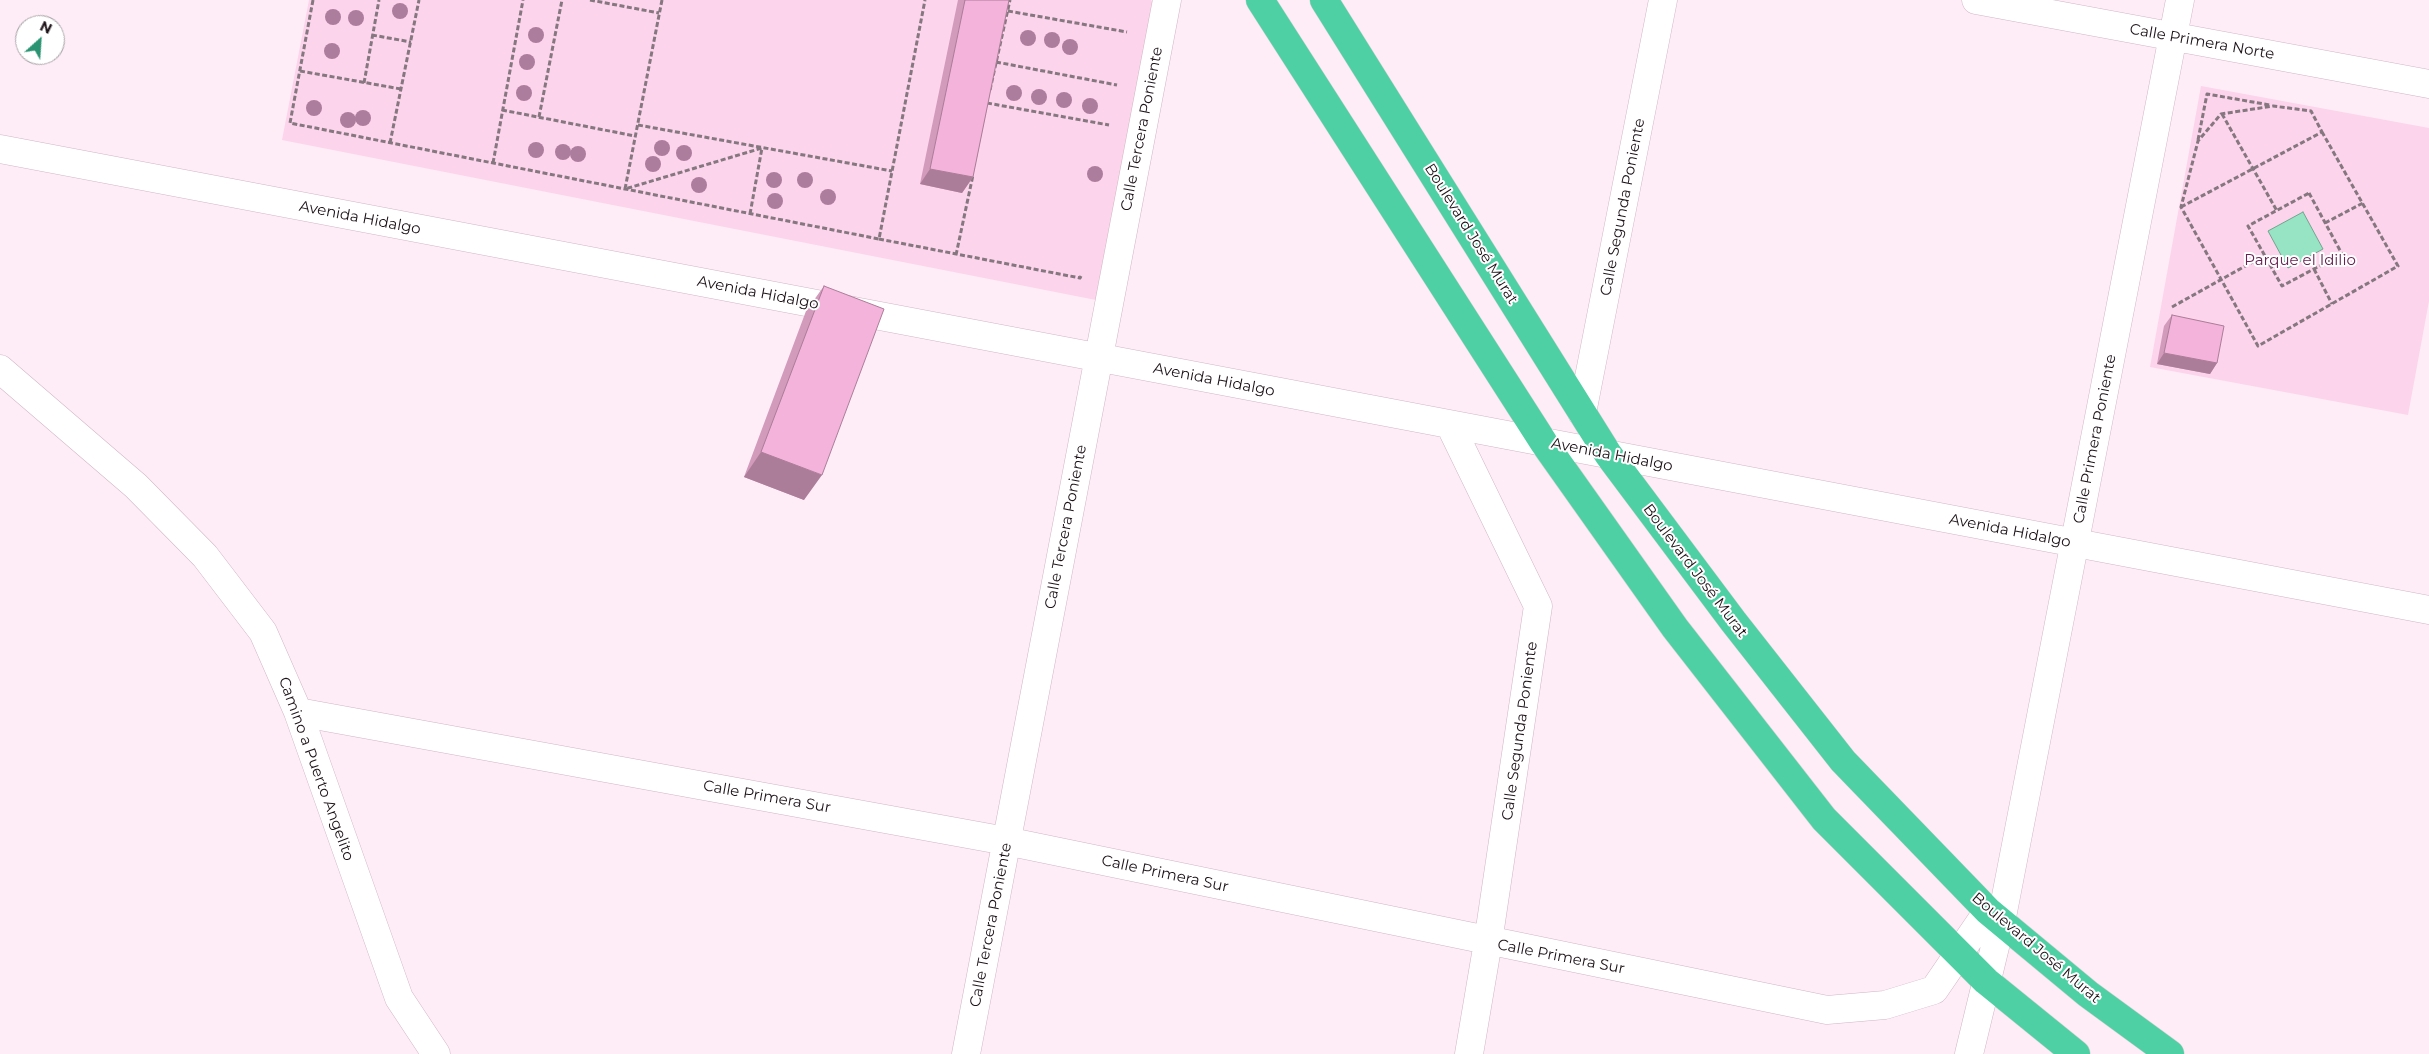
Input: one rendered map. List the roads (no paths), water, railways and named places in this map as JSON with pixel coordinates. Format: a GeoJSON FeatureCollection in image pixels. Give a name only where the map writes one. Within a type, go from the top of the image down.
{"type":"FeatureCollection","features":[{"type":"Feature","properties":{"kind":"highway"},"geometry":{"type":"LineString","coordinates":[[1260,0],[1544,442],[1675,628],[1824,819],[1958,955],[1986,981],[2076,1054]]}},
{"type":"Feature","properties":{"kind":"highway","name":"Boulevard José Murat"},"geometry":{"type":"LineString","coordinates":[[1324,0],[1608,454],[1733,621],[1843,761],[1995,917],[2088,994],[2170,1054]]}},
{"type":"Feature","properties":{"kind":"street","name":"Calle Tercera Poniente"},"geometry":{"type":"LineString","coordinates":[[966,1054],[1167,0]]}},
{"type":"Feature","properties":{"kind":"street","name":"Calle Segunda Poniente"},"geometry":{"type":"LineString","coordinates":[[1582,414],[1663,0]]}},
{"type":"Feature","properties":{"kind":"street","name":"Calle Primera Norte"},"geometry":{"type":"LineString","coordinates":[[1976,0],[2429,84]]}},
{"type":"Feature","properties":{"kind":"street","name":"Calle Primera Poniente"},"geometry":{"type":"LineString","coordinates":[[1969,1054],[1986,981],[1995,917],[2075,543],[2180,0]]}},
{"type":"Feature","properties":{"kind":"street","name":"Avenida Hidalgo"},"geometry":{"type":"LineString","coordinates":[[0,149],[2429,610]]}},
{"type":"Feature","properties":{"kind":"street","name":"Camino a Puerto Angelito"},"geometry":{"type":"LineString","coordinates":[[0,369],[136,486],[205,556],[263,632],[298,712],[399,998],[436,1054]]}},
{"type":"Feature","properties":{"kind":"street","name":"Calle Segunda Poniente"},"geometry":{"type":"LineString","coordinates":[[1450,425],[1538,606],[1488,942],[1469,1054]]}},
{"type":"Feature","properties":{"kind":"street","name":"Calle Primera Sur"},"geometry":{"type":"LineString","coordinates":[[298,712],[1006,841],[1488,942],[1827,1010],[1885,1005],[1934,990],[1958,955],[1995,917]]}},
{"type":"Feature","properties":{"kind":"park label","name":"Parque el Idilio"},"geometry":{"type":"Point","coordinates":[2300,261]}}]}
